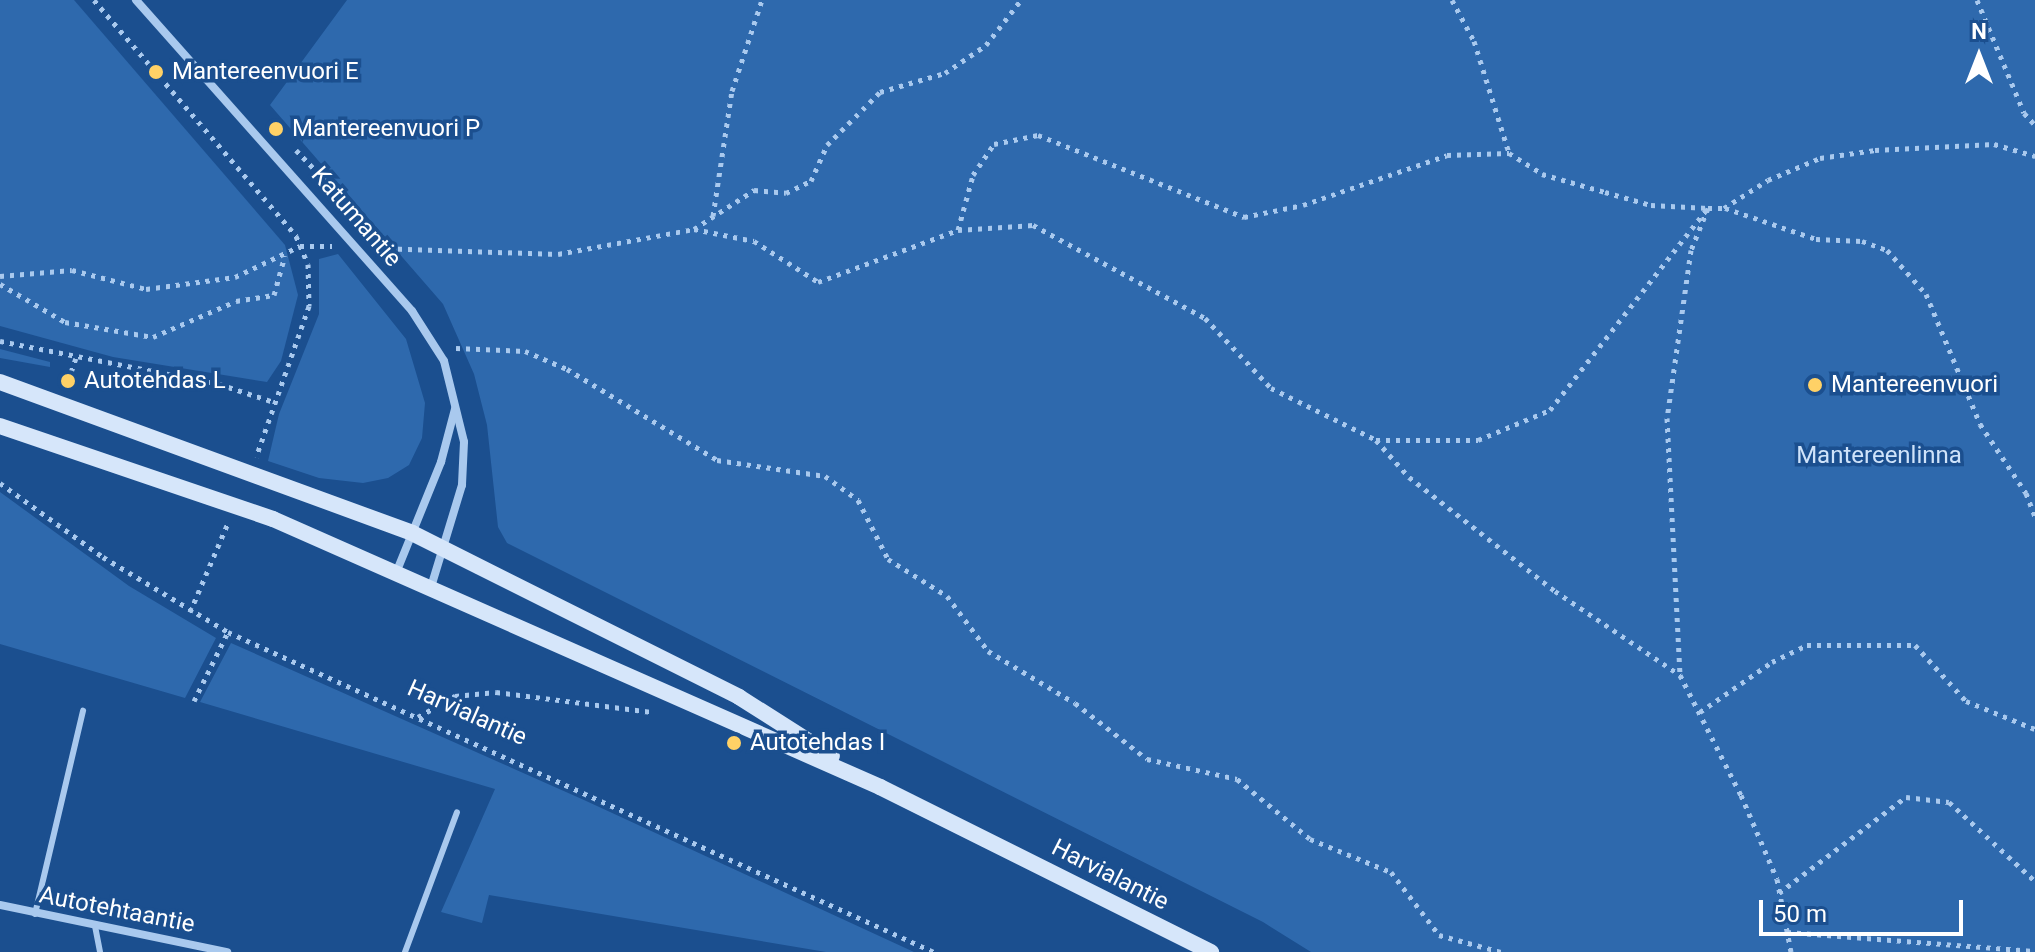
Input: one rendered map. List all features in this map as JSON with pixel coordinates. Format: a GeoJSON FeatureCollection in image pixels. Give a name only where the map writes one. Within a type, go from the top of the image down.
{"type":"FeatureCollection","features":[{"type":"Feature","properties":{"kind":"main road","name":"Harvialantie"},"geometry":{"type":"LineString","coordinates":[[0,382],[412,533],[739,697],[880,787]]}},
{"type":"Feature","properties":{"kind":"main road","name":"Harvialantie"},"geometry":{"type":"LineString","coordinates":[[0,426],[273,519],[430,591],[880,787],[1208,952]]}},
{"type":"Feature","properties":{"kind":"street","name":"Katumantie"},"geometry":{"type":"LineString","coordinates":[[136,0],[412,311],[433,344],[456,404],[464,442],[462,485],[430,591]]}},
{"type":"Feature","properties":{"kind":"street"},"geometry":{"type":"LineString","coordinates":[[396,573],[441,462],[456,404]]}},
{"type":"Feature","properties":{"kind":"street","name":"Autotehtaantie"},"geometry":{"type":"LineString","coordinates":[[0,905],[34,915],[227,952]]}},
{"type":"Feature","properties":{"kind":"lane"},"geometry":{"type":"LineString","coordinates":[[34,915],[83,711]]}},
{"type":"Feature","properties":{"kind":"lane"},"geometry":{"type":"LineString","coordinates":[[405,952],[457,812]]}},
{"type":"Feature","properties":{"kind":"lane"},"geometry":{"type":"LineString","coordinates":[[95,926],[100,952]]}},
{"type":"Feature","properties":{"kind":"path"},"geometry":{"type":"LineString","coordinates":[[94,0],[300,246],[308,264],[309,306],[255,458]]}},
{"type":"Feature","properties":{"kind":"path"},"geometry":{"type":"LineString","coordinates":[[713,217],[732,91],[762,0]]}},
{"type":"Feature","properties":{"kind":"path"},"geometry":{"type":"LineString","coordinates":[[694,229],[754,190],[786,193],[811,181],[827,145],[880,92],[945,73],[986,45],[1021,0]]}},
{"type":"Feature","properties":{"kind":"path"},"geometry":{"type":"LineString","coordinates":[[1452,0],[1474,41],[1509,153]]}},
{"type":"Feature","properties":{"kind":"path"},"geometry":{"type":"LineString","coordinates":[[1977,0],[2024,113],[2035,125]]}},
{"type":"Feature","properties":{"kind":"path"},"geometry":{"type":"LineString","coordinates":[[958,230],[973,175],[994,144],[1038,135],[1244,217],[1303,205],[1447,155],[1509,153],[1542,174],[1636,201],[1724,208],[1816,239],[1862,241],[1887,250],[1926,294],[1980,424],[2026,493],[2035,517]]}},
{"type":"Feature","properties":{"kind":"path"},"geometry":{"type":"LineString","coordinates":[[286,140],[392,250],[558,254],[694,229],[754,241],[818,282],[958,230],[1033,225],[1205,318],[1271,388],[1376,440],[1409,477],[1555,591],[1680,675]]}},
{"type":"Feature","properties":{"kind":"path"},"geometry":{"type":"LineString","coordinates":[[1724,208],[1768,180],[1820,158],[1994,144],[2035,156]]}},
{"type":"Feature","properties":{"kind":"path"},"geometry":{"type":"LineString","coordinates":[[1376,440],[1478,440],[1550,410],[1708,208]]}},
{"type":"Feature","properties":{"kind":"path"},"geometry":{"type":"LineString","coordinates":[[1708,208],[1691,250],[1667,418],[1680,675],[1741,795],[1779,893],[1791,952]]}},
{"type":"Feature","properties":{"kind":"path"},"geometry":{"type":"LineString","coordinates":[[0,276],[72,270],[146,289],[235,277],[300,246]]}},
{"type":"Feature","properties":{"kind":"path"},"geometry":{"type":"LineString","coordinates":[[0,284],[65,322],[153,337],[236,301],[274,295],[285,254]]}},
{"type":"Feature","properties":{"kind":"path"},"geometry":{"type":"LineString","coordinates":[[0,341],[219,384],[274,402]]}},
{"type":"Feature","properties":{"kind":"path"},"geometry":{"type":"LineString","coordinates":[[433,344],[525,351],[567,369],[717,460],[825,476],[858,500],[888,559],[947,596],[988,651],[1075,703],[1147,759],[1237,779],[1310,839],[1391,872],[1439,935],[1501,952]]}},
{"type":"Feature","properties":{"kind":"path"},"geometry":{"type":"LineString","coordinates":[[68,381],[76,358]]}},
{"type":"Feature","properties":{"kind":"path","name":"Harvialantie"},"geometry":{"type":"LineString","coordinates":[[0,483],[190,612],[228,632],[934,952]]}},
{"type":"Feature","properties":{"kind":"path"},"geometry":{"type":"LineString","coordinates":[[190,612],[229,522]]}},
{"type":"Feature","properties":{"kind":"path"},"geometry":{"type":"LineString","coordinates":[[194,701],[228,632]]}},
{"type":"Feature","properties":{"kind":"path"},"geometry":{"type":"LineString","coordinates":[[1700,712],[1772,662],[1807,645],[1915,645],[1966,701],[2035,729]]}},
{"type":"Feature","properties":{"kind":"path"},"geometry":{"type":"LineString","coordinates":[[418,717],[455,696],[496,692],[663,713]]}},
{"type":"Feature","properties":{"kind":"path"},"geometry":{"type":"LineString","coordinates":[[1779,893],[1906,797],[1949,802],[2035,881]]}},
{"type":"Feature","properties":{"kind":"path"},"geometry":{"type":"LineString","coordinates":[[1787,932],[2035,951]]}},
{"type":"Feature","properties":{"kind":"green space"},"geometry":{"type":"Polygon","coordinates":[[[0,0],[74,0],[285,245],[298,295],[281,361],[267,382],[113,357],[0,326],[0,0]]]}},
{"type":"Feature","properties":{"kind":"green space","name":"Mantereenlinna"},"geometry":{"type":"Polygon","coordinates":[[[347,0],[2035,0],[2035,952],[1311,952],[1263,922],[507,543],[498,527],[487,425],[474,374],[443,304],[270,105],[347,0]]]}},
{"type":"Feature","properties":{"kind":"green space"},"geometry":{"type":"Polygon","coordinates":[[[338,254],[406,339],[425,403],[422,438],[409,465],[388,478],[363,483],[319,478],[268,461],[279,414],[319,314],[319,259],[338,254]]]}},
{"type":"Feature","properties":{"kind":"green space"},"geometry":{"type":"Polygon","coordinates":[[[0,349],[50,362],[50,367],[0,358],[0,349]]]}},
{"type":"Feature","properties":{"kind":"green space"},"geometry":{"type":"Polygon","coordinates":[[[0,492],[129,586],[216,638],[185,698],[0,644],[0,492]]]}},
{"type":"Feature","properties":{"kind":"green space"},"geometry":{"type":"Polygon","coordinates":[[[231,643],[584,800],[914,952],[826,952],[489,895],[482,923],[441,912],[495,789],[200,702],[231,643]]]}},
{"type":"Feature","properties":{"kind":"place","name":"Mantereenvuori E"},"geometry":{"type":"Point","coordinates":[156,72]}},
{"type":"Feature","properties":{"kind":"place","name":"Mantereenvuori P"},"geometry":{"type":"Point","coordinates":[276,129]}},
{"type":"Feature","properties":{"kind":"place","name":"Autotehdas L"},"geometry":{"type":"Point","coordinates":[68,381]}},
{"type":"Feature","properties":{"kind":"place","name":"Mantereenvuori"},"geometry":{"type":"Point","coordinates":[1815,385]}},
{"type":"Feature","properties":{"kind":"place","name":"Autotehdas I"},"geometry":{"type":"Point","coordinates":[734,743]}}]}
